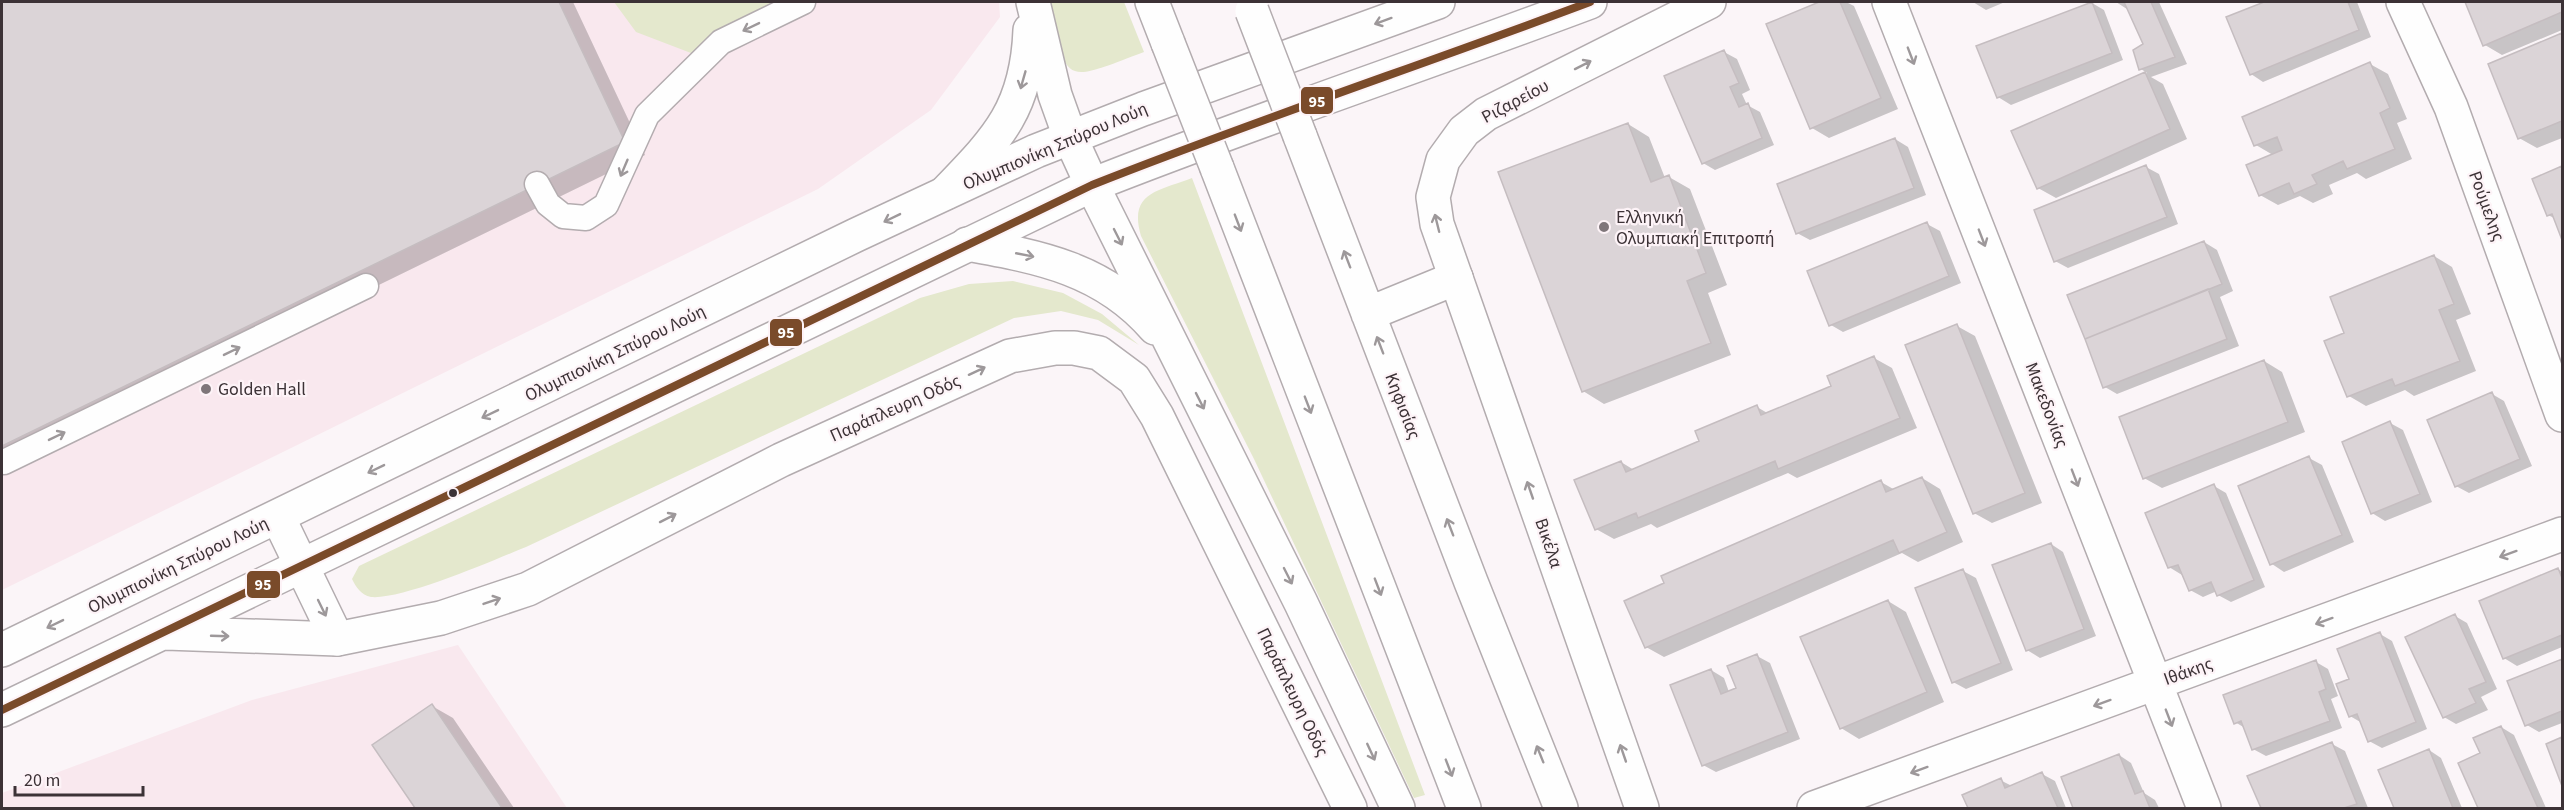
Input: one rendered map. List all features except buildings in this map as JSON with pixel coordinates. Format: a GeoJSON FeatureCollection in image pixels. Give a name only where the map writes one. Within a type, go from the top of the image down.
{"type":"FeatureCollection","features":[{"type":"Feature","properties":{"kind":"main road"},"geometry":{"type":"LineString","coordinates":[[1032,2],[1048,73],[1070,137],[1302,603],[1398,808]]}},
{"type":"Feature","properties":{"kind":"main road"},"geometry":{"type":"LineString","coordinates":[[945,193],[992,144],[1010,116],[1023,84],[1029,55],[1032,2]]}},
{"type":"Feature","properties":{"kind":"main road"},"geometry":{"type":"LineString","coordinates":[[1152,2],[1464,808]]}},
{"type":"Feature","properties":{"kind":"main road","name":"Ολυμπιονίκη Σπύρου Λούη"},"geometry":{"type":"LineString","coordinates":[[2,650],[945,193],[1070,137],[1438,2]]}},
{"type":"Feature","properties":{"kind":"main road"},"geometry":{"type":"LineString","coordinates":[[2,710],[1092,185],[1210,138],[1272,118],[1590,2]]}},
{"type":"Feature","properties":{"kind":"main road","name":"Ριζαρείου"},"geometry":{"type":"LineString","coordinates":[[1456,278],[1437,224],[1432,197],[1443,160],[1464,131],[1486,114],[1709,2]]}},
{"type":"Feature","properties":{"kind":"main road","name":"Μακεδονίας"},"geometry":{"type":"LineString","coordinates":[[1889,2],[2204,808]]}},
{"type":"Feature","properties":{"kind":"main road","name":"Ρούμελης"},"geometry":{"type":"LineString","coordinates":[[2403,2],[2451,107],[2562,415]]}},
{"type":"Feature","properties":{"kind":"main road","name":"Κηφισίας"},"geometry":{"type":"LineString","coordinates":[[1250,6],[1471,582],[1562,808]]}},
{"type":"Feature","properties":{"kind":"main road"},"geometry":{"type":"LineString","coordinates":[[967,244],[1043,258],[1081,273],[1124,299],[1147,318],[1174,349]]}},
{"type":"Feature","properties":{"kind":"main road"},"geometry":{"type":"LineString","coordinates":[[1368,314],[1456,278]]}},
{"type":"Feature","properties":{"kind":"main road","name":"Βικέλα"},"geometry":{"type":"LineString","coordinates":[[1456,278],[1642,808]]}},
{"type":"Feature","properties":{"kind":"main road","name":"Παράπλευρη Οδός"},"geometry":{"type":"LineString","coordinates":[[161,633],[337,639],[441,618],[528,589],[782,460],[1010,356],[1030,350],[1074,348],[1099,353],[1116,363],[1134,379],[1157,416],[1350,808]]}},
{"type":"Feature","properties":{"kind":"main road"},"geometry":{"type":"LineString","coordinates":[[278,517],[337,639]]}},
{"type":"Feature","properties":{"kind":"main road","name":"Ιθάκης"},"geometry":{"type":"LineString","coordinates":[[1815,808],[2562,534]]}},
{"type":"Feature","properties":{"kind":"lane"},"geometry":{"type":"LineString","coordinates":[[537,184],[548,204],[563,216],[586,218],[606,205],[647,115],[721,42],[803,2]]}},
{"type":"Feature","properties":{"kind":"lane"},"geometry":{"type":"LineString","coordinates":[[4,462],[366,286]]}},
{"type":"Feature","properties":{"kind":"shaded area","name":"Golden Hall"},"geometry":{"type":"Polygon","coordinates":[[[2,2],[999,2],[1000,17],[931,110],[818,189],[2,590],[2,2]]]}},
{"type":"Feature","properties":{"kind":"shaded area"},"geometry":{"type":"Polygon","coordinates":[[[458,645],[567,808],[2,808],[2,793],[252,700],[458,645]]]}},
{"type":"Feature","properties":{"kind":"green space"},"geometry":{"type":"Polygon","coordinates":[[[614,2],[803,2],[704,58],[636,32],[614,2]]]}},
{"type":"Feature","properties":{"kind":"green space"},"geometry":{"type":"Polygon","coordinates":[[[1048,2],[1124,2],[1144,52],[1097,69],[1083,72],[1073,70],[1066,63],[1060,50],[1048,2]]]}},
{"type":"Feature","properties":{"kind":"green space"},"geometry":{"type":"Polygon","coordinates":[[[1192,178],[1425,795],[1414,798],[1254,459],[1141,236],[1138,221],[1139,210],[1149,195],[1192,178]]]}},
{"type":"Feature","properties":{"kind":"green space"},"geometry":{"type":"Polygon","coordinates":[[[1013,281],[1063,293],[1102,314],[1139,345],[1098,320],[1061,311],[1014,318],[526,547],[471,569],[426,586],[386,596],[371,597],[362,593],[352,579],[359,566],[920,298],[969,284],[1013,281]]]}},
{"type":"Feature","properties":{"kind":"transit line","name":"95"},"geometry":{"type":"LineString","coordinates":[[2,710],[1092,185],[1590,2]]}},
{"type":"Feature","properties":{"kind":"place","name":"Ελληνική Ολυμπιακή Επιτροπή"},"geometry":{"type":"Point","coordinates":[1604,227]}},
{"type":"Feature","properties":{"kind":"place","name":"Golden Hall"},"geometry":{"type":"Point","coordinates":[206,389]}}]}
